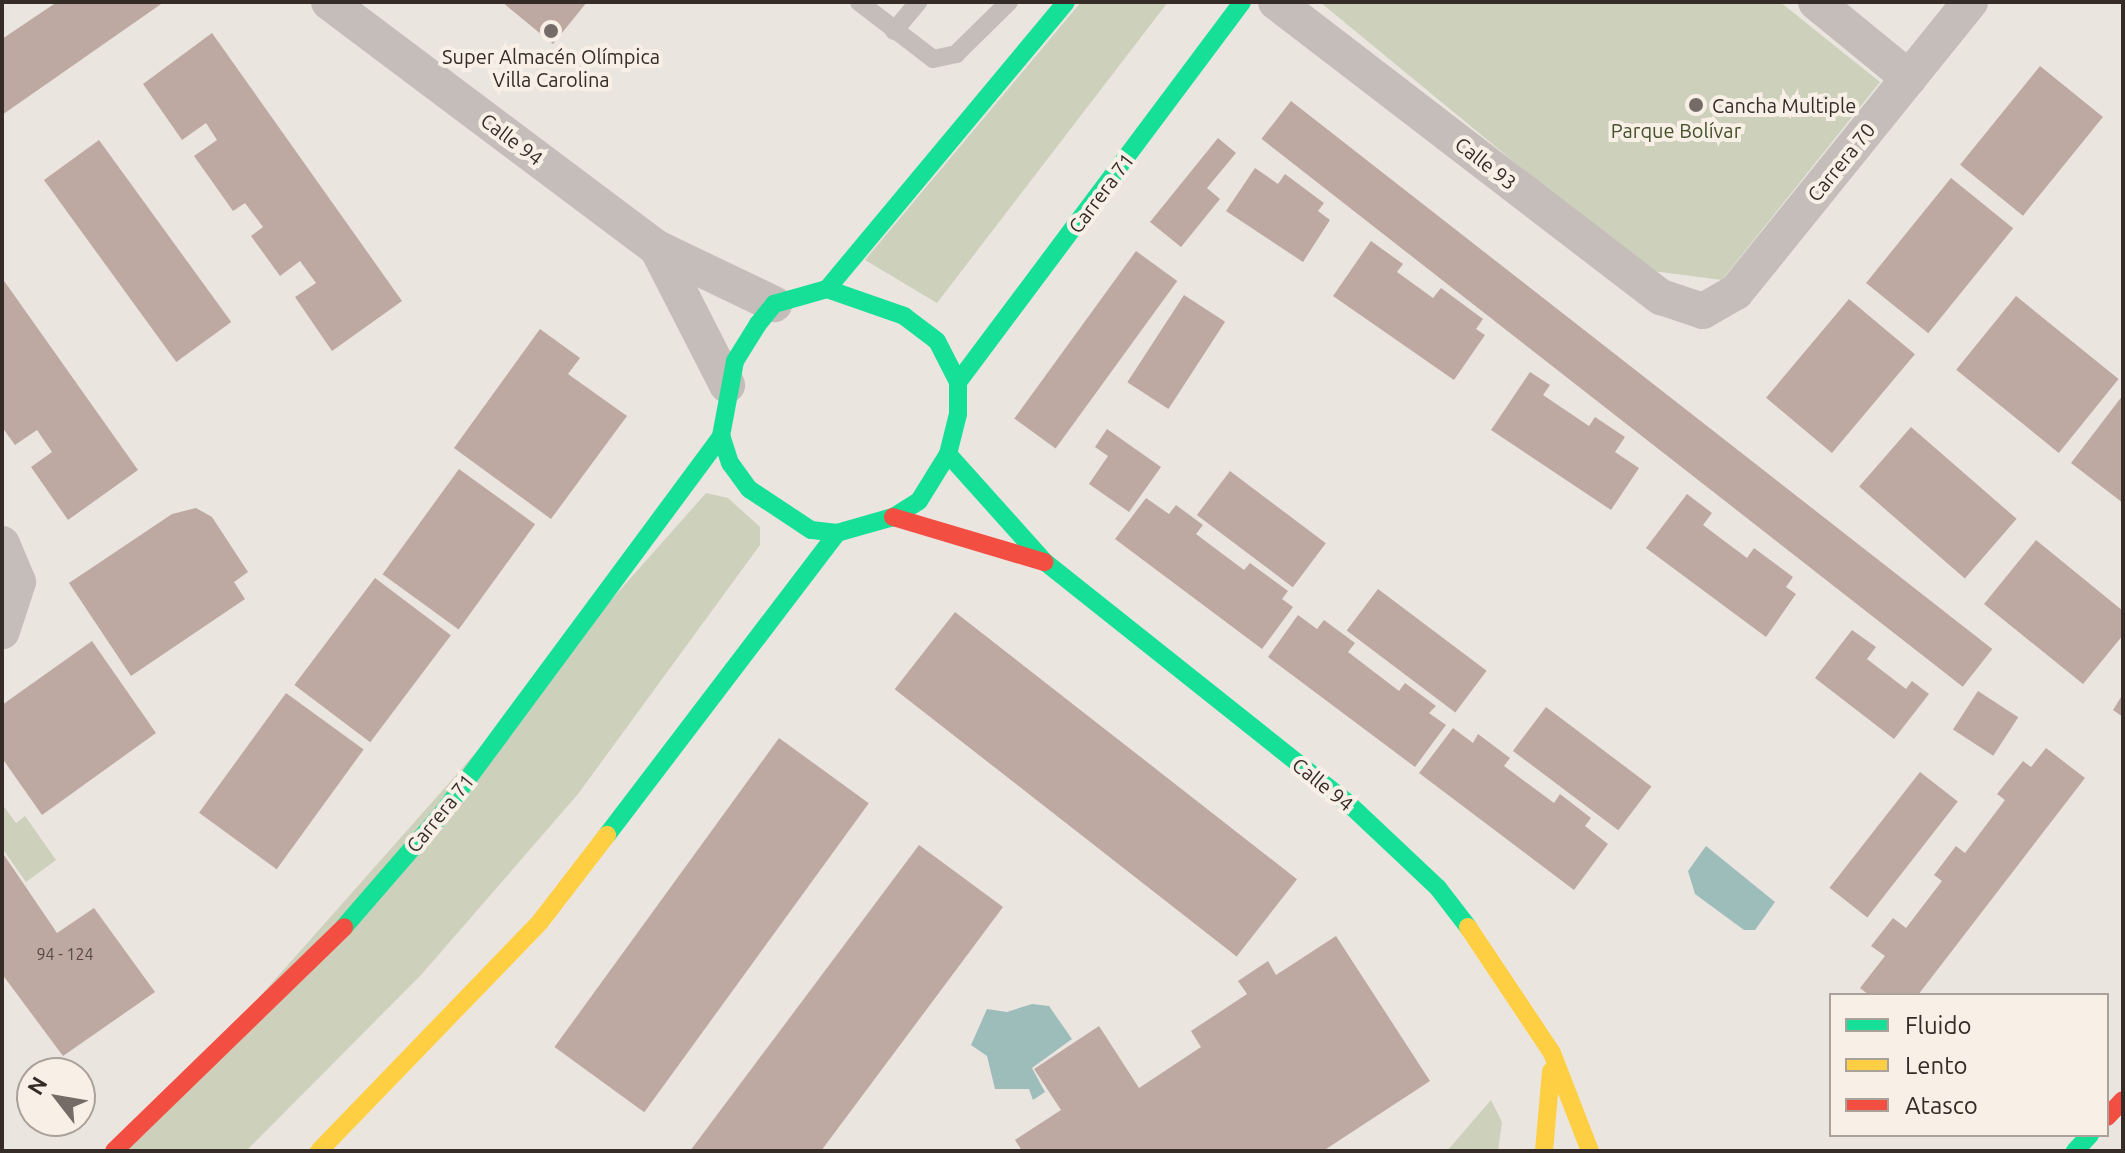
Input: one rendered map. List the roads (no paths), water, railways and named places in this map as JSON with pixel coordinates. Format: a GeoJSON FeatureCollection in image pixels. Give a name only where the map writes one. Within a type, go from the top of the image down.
{"type":"FeatureCollection","features":[{"type":"Feature","properties":{"kind":"street","name":"Calle 94"},"geometry":{"type":"LineString","coordinates":[[329,2],[657,248],[774,304]]}},
{"type":"Feature","properties":{"kind":"street"},"geometry":{"type":"LineString","coordinates":[[827,289],[1066,2]]}},
{"type":"Feature","properties":{"kind":"street","name":"Carrera 71"},"geometry":{"type":"LineString","coordinates":[[958,382],[1242,2]]}},
{"type":"Feature","properties":{"kind":"street","name":"Calle 93"},"geometry":{"type":"LineString","coordinates":[[1276,2],[1661,297],[1703,311]]}},
{"type":"Feature","properties":{"kind":"street"},"geometry":{"type":"LineString","coordinates":[[1816,2],[1909,78]]}},
{"type":"Feature","properties":{"kind":"street","name":"Carrera 70"},"geometry":{"type":"LineString","coordinates":[[1703,311],[1736,292],[1970,2]]}},
{"type":"Feature","properties":{"kind":"street","name":"Calle 94"},"geometry":{"type":"LineString","coordinates":[[657,248],[727,385]]}},
{"type":"Feature","properties":{"kind":"street"},"geometry":{"type":"LineString","coordinates":[[827,289],[864,298],[904,316],[937,341],[958,382],[958,414],[948,454],[919,501],[893,517],[837,533],[811,530],[749,489],[730,463],[721,436],[727,385],[735,361],[774,304],[827,289]]}},
{"type":"Feature","properties":{"kind":"street","name":"Carrera 71"},"geometry":{"type":"LineString","coordinates":[[114,1151],[343,928],[441,815],[721,436]]}},
{"type":"Feature","properties":{"kind":"street","name":"Calle 94"},"geometry":{"type":"LineString","coordinates":[[948,454],[1045,562],[1350,805],[1438,888],[1515,991],[1552,1053],[1590,1151]]}},
{"type":"Feature","properties":{"kind":"street","name":"Calle 94"},"geometry":{"type":"LineString","coordinates":[[893,517],[1045,562]]}},
{"type":"Feature","properties":{"kind":"street"},"geometry":{"type":"LineString","coordinates":[[319,1151],[540,922],[837,533]]}},
{"type":"Feature","properties":{"kind":"street"},"geometry":{"type":"LineString","coordinates":[[2,544],[18,582],[2,631]]}},
{"type":"Feature","properties":{"kind":"street"},"geometry":{"type":"LineString","coordinates":[[1544,1151],[1552,1053]]}},
{"type":"Feature","properties":{"kind":"street"},"geometry":{"type":"LineString","coordinates":[[2109,1115],[2123,1100]]}},
{"type":"Feature","properties":{"kind":"lane"},"geometry":{"type":"LineString","coordinates":[[859,2],[933,59],[956,54],[1009,2]]}},
{"type":"Feature","properties":{"kind":"lane"},"geometry":{"type":"LineString","coordinates":[[894,31],[918,2]]}},
{"type":"Feature","properties":{"kind":"water"},"geometry":{"type":"Polygon","coordinates":[[[1706,846],[1775,902],[1755,930],[1744,930],[1695,894],[1688,871],[1706,846]]]}},
{"type":"Feature","properties":{"kind":"water"},"geometry":{"type":"Polygon","coordinates":[[[1032,1004],[1049,1006],[1072,1039],[1032,1068],[1045,1092],[1033,1100],[1029,1089],[995,1089],[987,1056],[971,1045],[987,1009],[1007,1012],[1032,1004]]]}},
{"type":"Feature","properties":{"kind":"place","name":"Super Almacén Olímpica Villa Carolina"},"geometry":{"type":"Point","coordinates":[551,31]}},
{"type":"Feature","properties":{"kind":"place","name":"Cancha Multiple"},"geometry":{"type":"Point","coordinates":[1696,105]}},
{"type":"Feature","properties":{"kind":"park label","name":"Parque Bolívar"},"geometry":{"type":"Point","coordinates":[1676,130]}}]}
